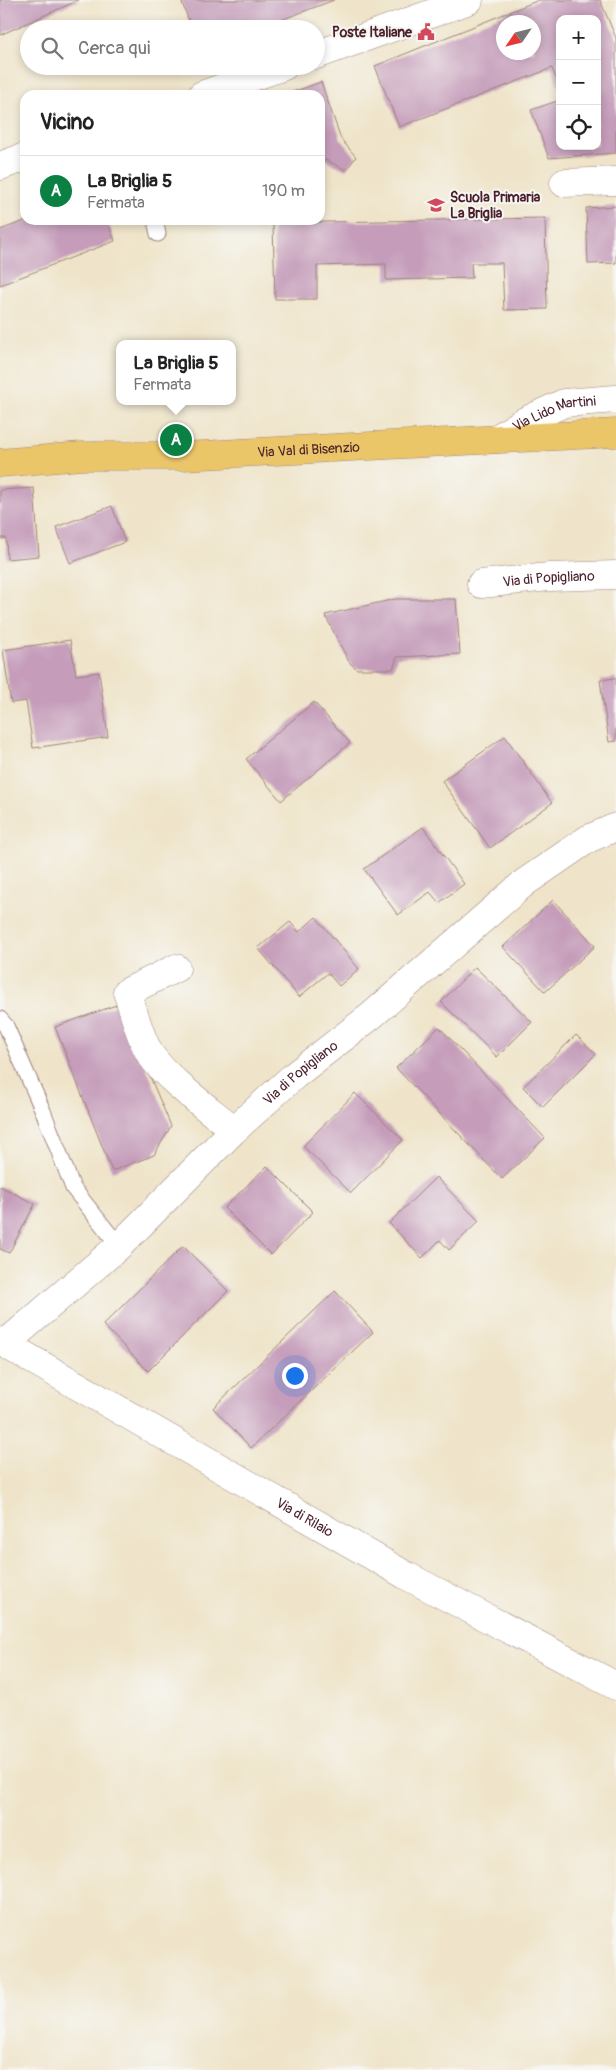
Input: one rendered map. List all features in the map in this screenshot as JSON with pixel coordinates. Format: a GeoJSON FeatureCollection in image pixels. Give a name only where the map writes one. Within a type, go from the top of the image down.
{"type":"FeatureCollection","features":[{"type":"Feature","properties":{"kind":"main road","name":"Via Val di Bisenzio"},"geometry":{"type":"LineString","coordinates":[[0,463],[82,456],[184,456],[616,433]]}},
{"type":"Feature","properties":{"kind":"street"},"geometry":{"type":"LineString","coordinates":[[325,52],[469,0]]}},
{"type":"Feature","properties":{"kind":"street"},"geometry":{"type":"LineString","coordinates":[[216,90],[259,75]]}},
{"type":"Feature","properties":{"kind":"street"},"geometry":{"type":"LineString","coordinates":[[0,166],[20,159]]}},
{"type":"Feature","properties":{"kind":"street"},"geometry":{"type":"LineString","coordinates":[[564,183],[616,182]]}},
{"type":"Feature","properties":{"kind":"street","name":"Via Lido Martini"},"geometry":{"type":"LineString","coordinates":[[496,439],[523,422],[564,403],[616,399]]}},
{"type":"Feature","properties":{"kind":"street","name":"Via di Popigliano"},"geometry":{"type":"LineString","coordinates":[[481,584],[549,577],[616,575]]}},
{"type":"Feature","properties":{"kind":"street","name":"Via di Popigliano"},"geometry":{"type":"LineString","coordinates":[[3,1342],[120,1246],[234,1130],[295,1075],[371,1016],[524,883],[579,844],[616,827]]}},
{"type":"Feature","properties":{"kind":"street"},"geometry":{"type":"LineString","coordinates":[[176,968],[127,992],[140,1029],[149,1052],[159,1067],[234,1130]]}},
{"type":"Feature","properties":{"kind":"street","name":"Via di Rilaio"},"geometry":{"type":"LineString","coordinates":[[3,1342],[407,1576],[616,1686]]}},
{"type":"Feature","properties":{"kind":"lane"},"geometry":{"type":"LineString","coordinates":[[0,1019],[6,1026],[43,1111],[72,1188],[120,1246]]}},
{"type":"Feature","properties":{"kind":"building"},"geometry":{"type":"Polygon","coordinates":[[[0,0],[79,0],[34,20],[20,20],[20,26],[0,35],[0,0]]]}},
{"type":"Feature","properties":{"kind":"building"},"geometry":{"type":"Polygon","coordinates":[[[181,0],[334,0],[281,20],[189,20],[181,0]]]}},
{"type":"Feature","properties":{"kind":"building"},"geometry":{"type":"Polygon","coordinates":[[[539,0],[600,0],[616,38],[616,153],[549,158],[531,110],[556,101],[556,150],[601,150],[601,15],[556,15],[556,78],[552,68],[399,127],[375,66],[496,17],[496,60],[541,60],[541,15],[502,15],[539,0]]]}},
{"type":"Feature","properties":{"kind":"building"},"geometry":{"type":"Polygon","coordinates":[[[321,82],[324,90],[298,90],[321,82]]]}},
{"type":"Feature","properties":{"kind":"building"},"geometry":{"type":"Polygon","coordinates":[[[325,93],[341,139],[356,157],[346,170],[326,160],[325,93]]]}},
{"type":"Feature","properties":{"kind":"building"},"geometry":{"type":"Polygon","coordinates":[[[616,206],[616,263],[588,264],[586,208],[616,206]]]}},
{"type":"Feature","properties":{"kind":"building"},"geometry":{"type":"Polygon","coordinates":[[[545,218],[547,309],[504,310],[502,263],[471,263],[472,278],[386,280],[386,264],[317,266],[317,299],[275,299],[273,225],[325,225],[325,222],[545,218]]]}},
{"type":"Feature","properties":{"kind":"building"},"geometry":{"type":"Polygon","coordinates":[[[20,223],[20,225],[109,225],[115,241],[0,285],[0,230],[20,223]]]}},
{"type":"Feature","properties":{"kind":"building"},"geometry":{"type":"Polygon","coordinates":[[[34,488],[39,556],[7,559],[6,538],[0,538],[0,490],[34,488]]]}},
{"type":"Feature","properties":{"kind":"building"},"geometry":{"type":"Polygon","coordinates":[[[112,506],[125,542],[70,563],[56,527],[112,506]]]}},
{"type":"Feature","properties":{"kind":"building"},"geometry":{"type":"Polygon","coordinates":[[[395,599],[456,599],[460,654],[397,657],[393,669],[357,669],[349,662],[325,615],[395,599]]]}},
{"type":"Feature","properties":{"kind":"building"},"geometry":{"type":"Polygon","coordinates":[[[70,640],[76,675],[99,672],[108,737],[33,748],[26,701],[11,703],[3,650],[70,640]]]}},
{"type":"Feature","properties":{"kind":"building"},"geometry":{"type":"Polygon","coordinates":[[[616,678],[616,741],[609,742],[600,680],[616,678]]]}},
{"type":"Feature","properties":{"kind":"building"},"geometry":{"type":"Polygon","coordinates":[[[314,702],[350,743],[281,801],[246,759],[314,702]]]}},
{"type":"Feature","properties":{"kind":"building"},"geometry":{"type":"Polygon","coordinates":[[[505,736],[552,803],[490,848],[442,781],[505,736]]]}},
{"type":"Feature","properties":{"kind":"building"},"geometry":{"type":"Polygon","coordinates":[[[423,827],[464,884],[439,903],[430,892],[398,915],[364,869],[423,827]]]}},
{"type":"Feature","properties":{"kind":"building"},"geometry":{"type":"Polygon","coordinates":[[[553,900],[595,946],[545,992],[503,947],[553,900]]]}},
{"type":"Feature","properties":{"kind":"building"},"geometry":{"type":"Polygon","coordinates":[[[316,917],[359,969],[339,986],[328,973],[299,997],[258,948],[290,922],[299,932],[316,917]]]}},
{"type":"Feature","properties":{"kind":"building"},"geometry":{"type":"Polygon","coordinates":[[[475,967],[532,1022],[497,1057],[441,1002],[475,967]]]}},
{"type":"Feature","properties":{"kind":"building"},"geometry":{"type":"Polygon","coordinates":[[[119,1004],[171,1126],[154,1155],[112,1171],[55,1027],[119,1004]]]}},
{"type":"Feature","properties":{"kind":"building"},"geometry":{"type":"Polygon","coordinates":[[[439,1027],[545,1138],[502,1179],[396,1068],[439,1027]]]}},
{"type":"Feature","properties":{"kind":"building"},"geometry":{"type":"Polygon","coordinates":[[[576,1035],[596,1054],[543,1107],[523,1087],[576,1035]]]}},
{"type":"Feature","properties":{"kind":"building"},"geometry":{"type":"Polygon","coordinates":[[[355,1093],[403,1140],[351,1193],[303,1146],[355,1093]]]}},
{"type":"Feature","properties":{"kind":"building"},"geometry":{"type":"Polygon","coordinates":[[[267,1166],[313,1212],[271,1255],[224,1208],[267,1166]]]}},
{"type":"Feature","properties":{"kind":"building"},"geometry":{"type":"Polygon","coordinates":[[[436,1177],[479,1221],[449,1250],[440,1240],[422,1258],[389,1223],[436,1177]]]}},
{"type":"Feature","properties":{"kind":"building"},"geometry":{"type":"Polygon","coordinates":[[[0,1186],[35,1204],[9,1253],[0,1249],[0,1186]]]}},
{"type":"Feature","properties":{"kind":"building"},"geometry":{"type":"Polygon","coordinates":[[[183,1246],[228,1291],[148,1371],[103,1325],[183,1246]]]}},
{"type":"Feature","properties":{"kind":"building"},"geometry":{"type":"Polygon","coordinates":[[[335,1291],[373,1332],[251,1448],[213,1408],[335,1291]]]}},
{"type":"Feature","properties":{"kind":"place","name":"Poste Italiane"},"geometry":{"type":"Point","coordinates":[426,32]}},
{"type":"Feature","properties":{"kind":"place","name":"Scuola Primaria La Briglia"},"geometry":{"type":"Point","coordinates":[436,205]}},
{"type":"Feature","properties":{"kind":"place","name":"La Briglia 5"},"geometry":{"type":"Point","coordinates":[176,440]}}]}
